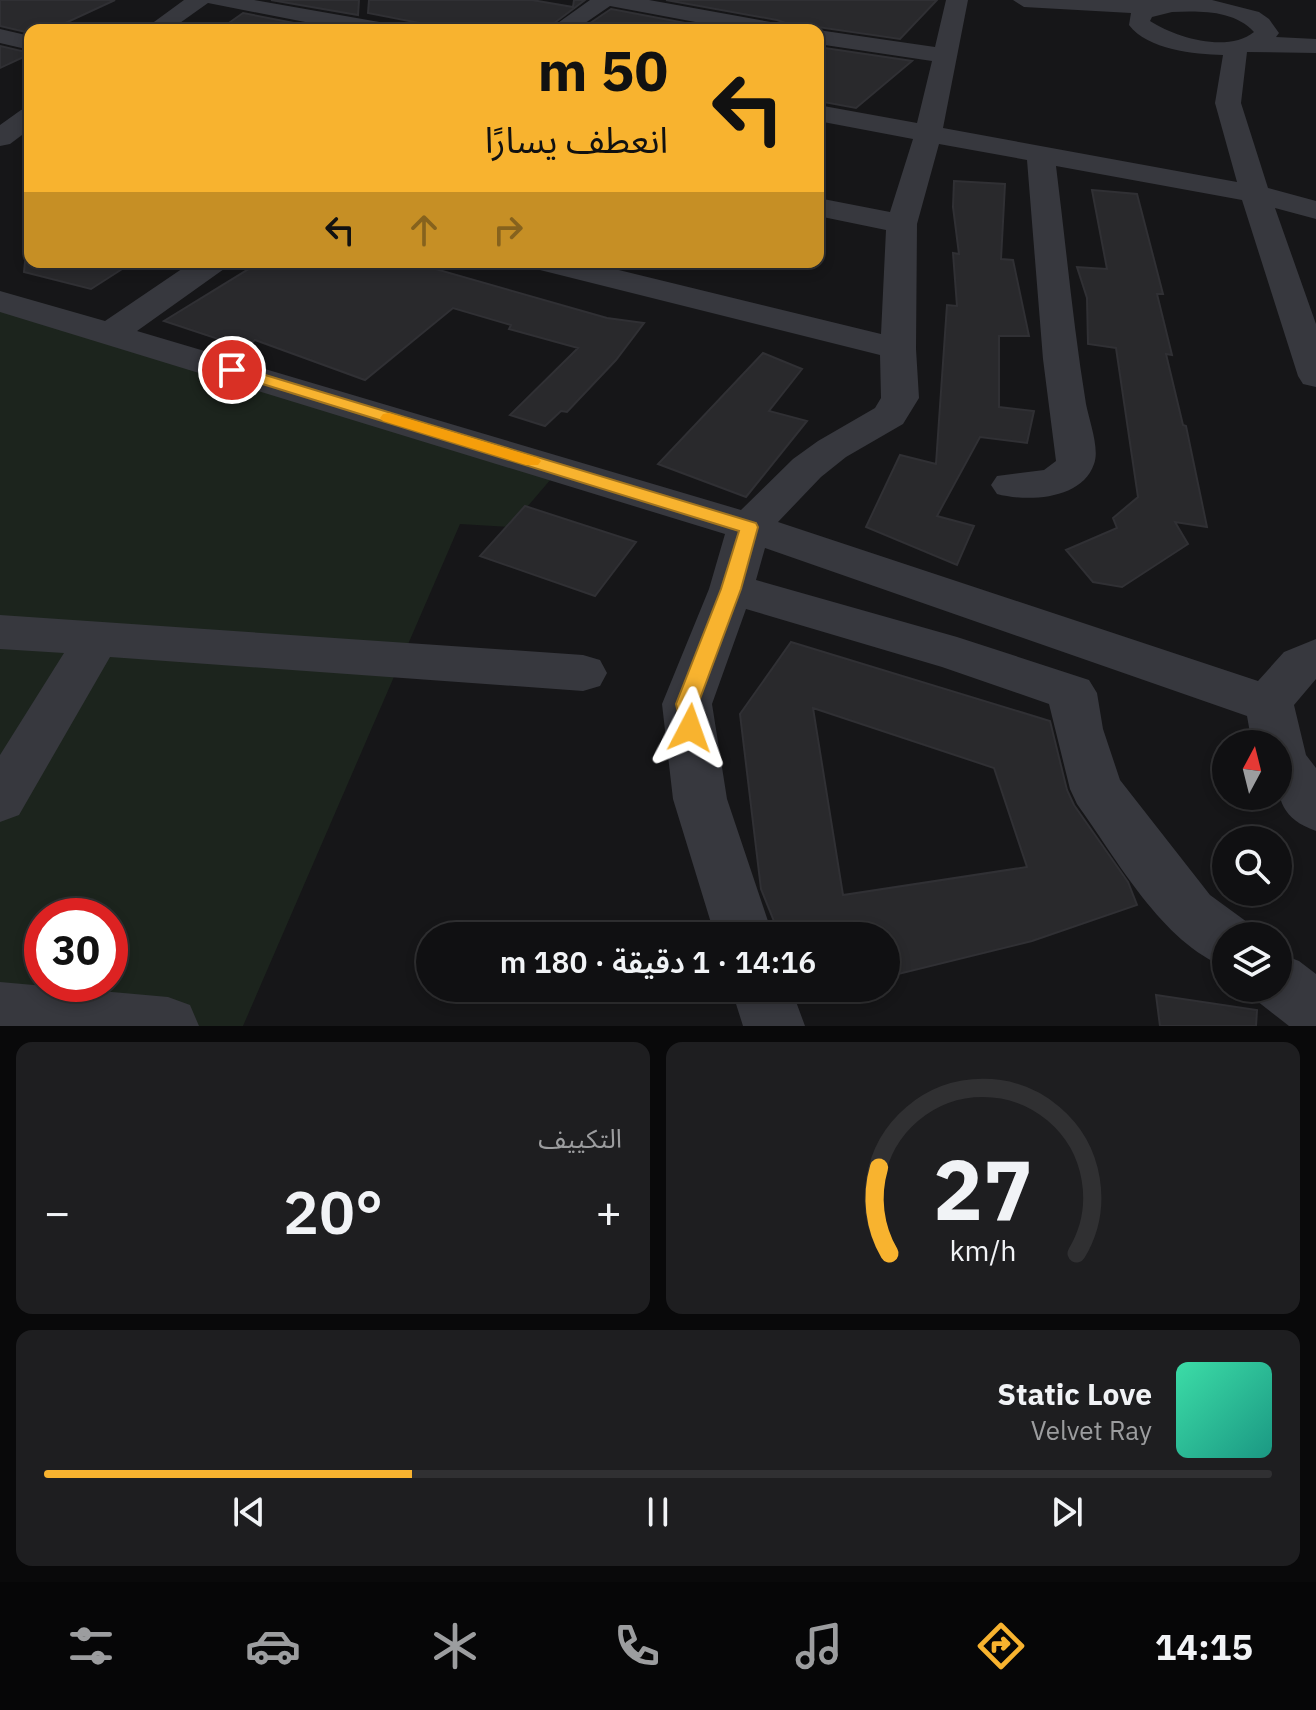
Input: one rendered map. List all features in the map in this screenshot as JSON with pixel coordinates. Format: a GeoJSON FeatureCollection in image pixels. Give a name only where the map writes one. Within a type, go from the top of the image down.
{"type":"FeatureCollection","features":[{"type":"Feature","properties":{"kind":"street"},"geometry":{"type":"LineString","coordinates":[[164,24],[199,0]]}},
{"type":"Feature","properties":{"kind":"street"},"geometry":{"type":"LineString","coordinates":[[217,0],[351,24]]}},
{"type":"Feature","properties":{"kind":"street"},"geometry":{"type":"LineString","coordinates":[[569,24],[605,0]]}},
{"type":"Feature","properties":{"kind":"street"},"geometry":{"type":"LineString","coordinates":[[612,0],[743,24]]}},
{"type":"Feature","properties":{"kind":"street"},"geometry":{"type":"LineString","coordinates":[[740,922],[700,799],[687,704],[731,589],[749,527],[807,468],[832,449],[889,416],[900,398],[898,349],[902,224],[928,134],[957,0]]}},
{"type":"Feature","properties":{"kind":"street"},"geometry":{"type":"LineString","coordinates":[[1024,0],[1053,4],[1224,5],[1251,38],[1316,46]]}},
{"type":"Feature","properties":{"kind":"street"},"geometry":{"type":"LineString","coordinates":[[1053,4],[1198,46],[1251,38],[1316,38]]}},
{"type":"Feature","properties":{"kind":"street"},"geometry":{"type":"LineString","coordinates":[[1160,5],[1142,13],[1139,21],[1163,37],[1213,86],[1255,194],[1316,376]]}},
{"type":"Feature","properties":{"kind":"street"},"geometry":{"type":"LineString","coordinates":[[0,36],[24,42]]}},
{"type":"Feature","properties":{"kind":"street"},"geometry":{"type":"LineString","coordinates":[[824,38],[944,56]]}},
{"type":"Feature","properties":{"kind":"street"},"geometry":{"type":"LineString","coordinates":[[1213,86],[1251,38]]}},
{"type":"Feature","properties":{"kind":"street"},"geometry":{"type":"LineString","coordinates":[[824,114],[1255,194],[1316,210]]}},
{"type":"Feature","properties":{"kind":"street"},"geometry":{"type":"LineString","coordinates":[[1011,485],[1046,483],[1065,476],[1071,472],[1076,461],[1059,346],[1041,155]]}},
{"type":"Feature","properties":{"kind":"street"},"geometry":{"type":"LineString","coordinates":[[824,208],[902,224]]}},
{"type":"Feature","properties":{"kind":"street"},"geometry":{"type":"LineString","coordinates":[[111,333],[204,268]]}},
{"type":"Feature","properties":{"kind":"street"},"geometry":{"type":"LineString","coordinates":[[571,268],[898,349]]}},
{"type":"Feature","properties":{"kind":"street"},"geometry":{"type":"LineString","coordinates":[[0,301],[749,527],[1269,704]]}},
{"type":"Feature","properties":{"kind":"street"},"geometry":{"type":"LineString","coordinates":[[731,589],[957,654],[1072,693]]}},
{"type":"Feature","properties":{"kind":"street"},"geometry":{"type":"LineString","coordinates":[[0,632],[583,673]]}},
{"type":"Feature","properties":{"kind":"street"},"geometry":{"type":"LineString","coordinates":[[0,800],[97,639]]}},
{"type":"Feature","properties":{"kind":"street"},"geometry":{"type":"LineString","coordinates":[[1080,640],[1072,693],[1078,729],[1096,789],[1190,913],[1212,930]]}},
{"type":"Feature","properties":{"kind":"street"},"geometry":{"type":"LineString","coordinates":[[1316,656],[1299,664],[1269,704],[1282,762],[1316,809]]}},
{"type":"Feature","properties":{"kind":"street"},"geometry":{"type":"LineString","coordinates":[[1292,992],[1316,1010]]}},
{"type":"Feature","properties":{"kind":"street"},"geometry":{"type":"LineString","coordinates":[[766,1002],[774,1026]]}},
{"type":"Feature","properties":{"kind":"street"},"geometry":{"type":"LineString","coordinates":[[0,1011],[168,1026]]}},
{"type":"Feature","properties":{"kind":"shaded area"},"geometry":{"type":"Polygon","coordinates":[[[0,307],[551,479],[510,527],[460,524],[243,1026],[0,1026],[0,307]]]}},
{"type":"Feature","properties":{"kind":"building"},"geometry":{"type":"Polygon","coordinates":[[[0,0],[115,0],[63,24],[24,24],[24,32],[0,26],[0,0]]]}},
{"type":"Feature","properties":{"kind":"building"},"geometry":{"type":"Polygon","coordinates":[[[271,0],[359,0],[358,15],[271,0]]]}},
{"type":"Feature","properties":{"kind":"building"},"geometry":{"type":"Polygon","coordinates":[[[369,0],[532,0],[573,7],[574,0],[585,0],[553,24],[424,24],[368,13],[369,0]]]}},
{"type":"Feature","properties":{"kind":"building"},"geometry":{"type":"Polygon","coordinates":[[[666,0],[937,0],[900,39],[824,28],[824,24],[787,24],[666,0]]]}},
{"type":"Feature","properties":{"kind":"building"},"geometry":{"type":"Polygon","coordinates":[[[611,9],[690,24],[589,24],[611,9]]]}},
{"type":"Feature","properties":{"kind":"building"},"geometry":{"type":"Polygon","coordinates":[[[243,13],[299,24],[227,24],[243,13]]]}},
{"type":"Feature","properties":{"kind":"building"},"geometry":{"type":"Polygon","coordinates":[[[0,46],[24,52],[24,57],[0,68],[0,46]]]}},
{"type":"Feature","properties":{"kind":"building"},"geometry":{"type":"Polygon","coordinates":[[[824,48],[912,61],[856,108],[824,102],[824,48]]]}},
{"type":"Feature","properties":{"kind":"building"},"geometry":{"type":"Polygon","coordinates":[[[954,181],[1005,184],[1001,259],[1013,260],[1029,336],[999,336],[999,407],[1034,411],[1027,443],[980,437],[937,516],[974,526],[957,565],[866,527],[900,455],[936,464],[947,305],[957,306],[953,253],[959,254],[953,207],[954,181]]]}},
{"type":"Feature","properties":{"kind":"building"},"geometry":{"type":"Polygon","coordinates":[[[1092,190],[1137,194],[1163,294],[1157,294],[1172,355],[1166,354],[1183,425],[1186,426],[1207,527],[1175,522],[1188,544],[1122,587],[1093,582],[1066,550],[1117,528],[1113,518],[1138,497],[1116,348],[1088,344],[1087,298],[1077,267],[1107,269],[1092,190]]]}},
{"type":"Feature","properties":{"kind":"building"},"geometry":{"type":"Polygon","coordinates":[[[24,268],[124,268],[91,289],[24,272],[24,268]]]}},
{"type":"Feature","properties":{"kind":"building"},"geometry":{"type":"Polygon","coordinates":[[[250,268],[432,268],[607,318],[644,323],[616,360],[567,412],[561,411],[545,426],[510,415],[578,348],[509,329],[511,325],[453,308],[365,380],[255,340],[245,348],[164,321],[250,268]]]}},
{"type":"Feature","properties":{"kind":"building"},"geometry":{"type":"Polygon","coordinates":[[[763,353],[802,369],[769,411],[807,421],[746,497],[658,464],[763,353]]]}},
{"type":"Feature","properties":{"kind":"building"},"geometry":{"type":"Polygon","coordinates":[[[525,506],[636,542],[595,596],[480,556],[525,506]]]}},
{"type":"Feature","properties":{"kind":"building"},"geometry":{"type":"Polygon","coordinates":[[[791,642],[1050,721],[1067,790],[1074,805],[1128,882],[1137,905],[1032,941],[900,974],[900,922],[774,922],[761,889],[740,714],[791,642]],[[813,708],[843,895],[1027,867],[994,768],[813,708]]]}},
{"type":"Feature","properties":{"kind":"building"},"geometry":{"type":"Polygon","coordinates":[[[1156,995],[1257,1010],[1256,1026],[1160,1026],[1156,995]]]}},
{"type":"Feature","properties":{"kind":"slow traffic"},"geometry":{"type":"LineString","coordinates":[[389,418],[532,461]]}},
{"type":"Feature","properties":{"kind":"route"},"geometry":{"type":"LineString","coordinates":[[232,370],[749,527],[731,589],[687,704],[690,728]]}}]}
